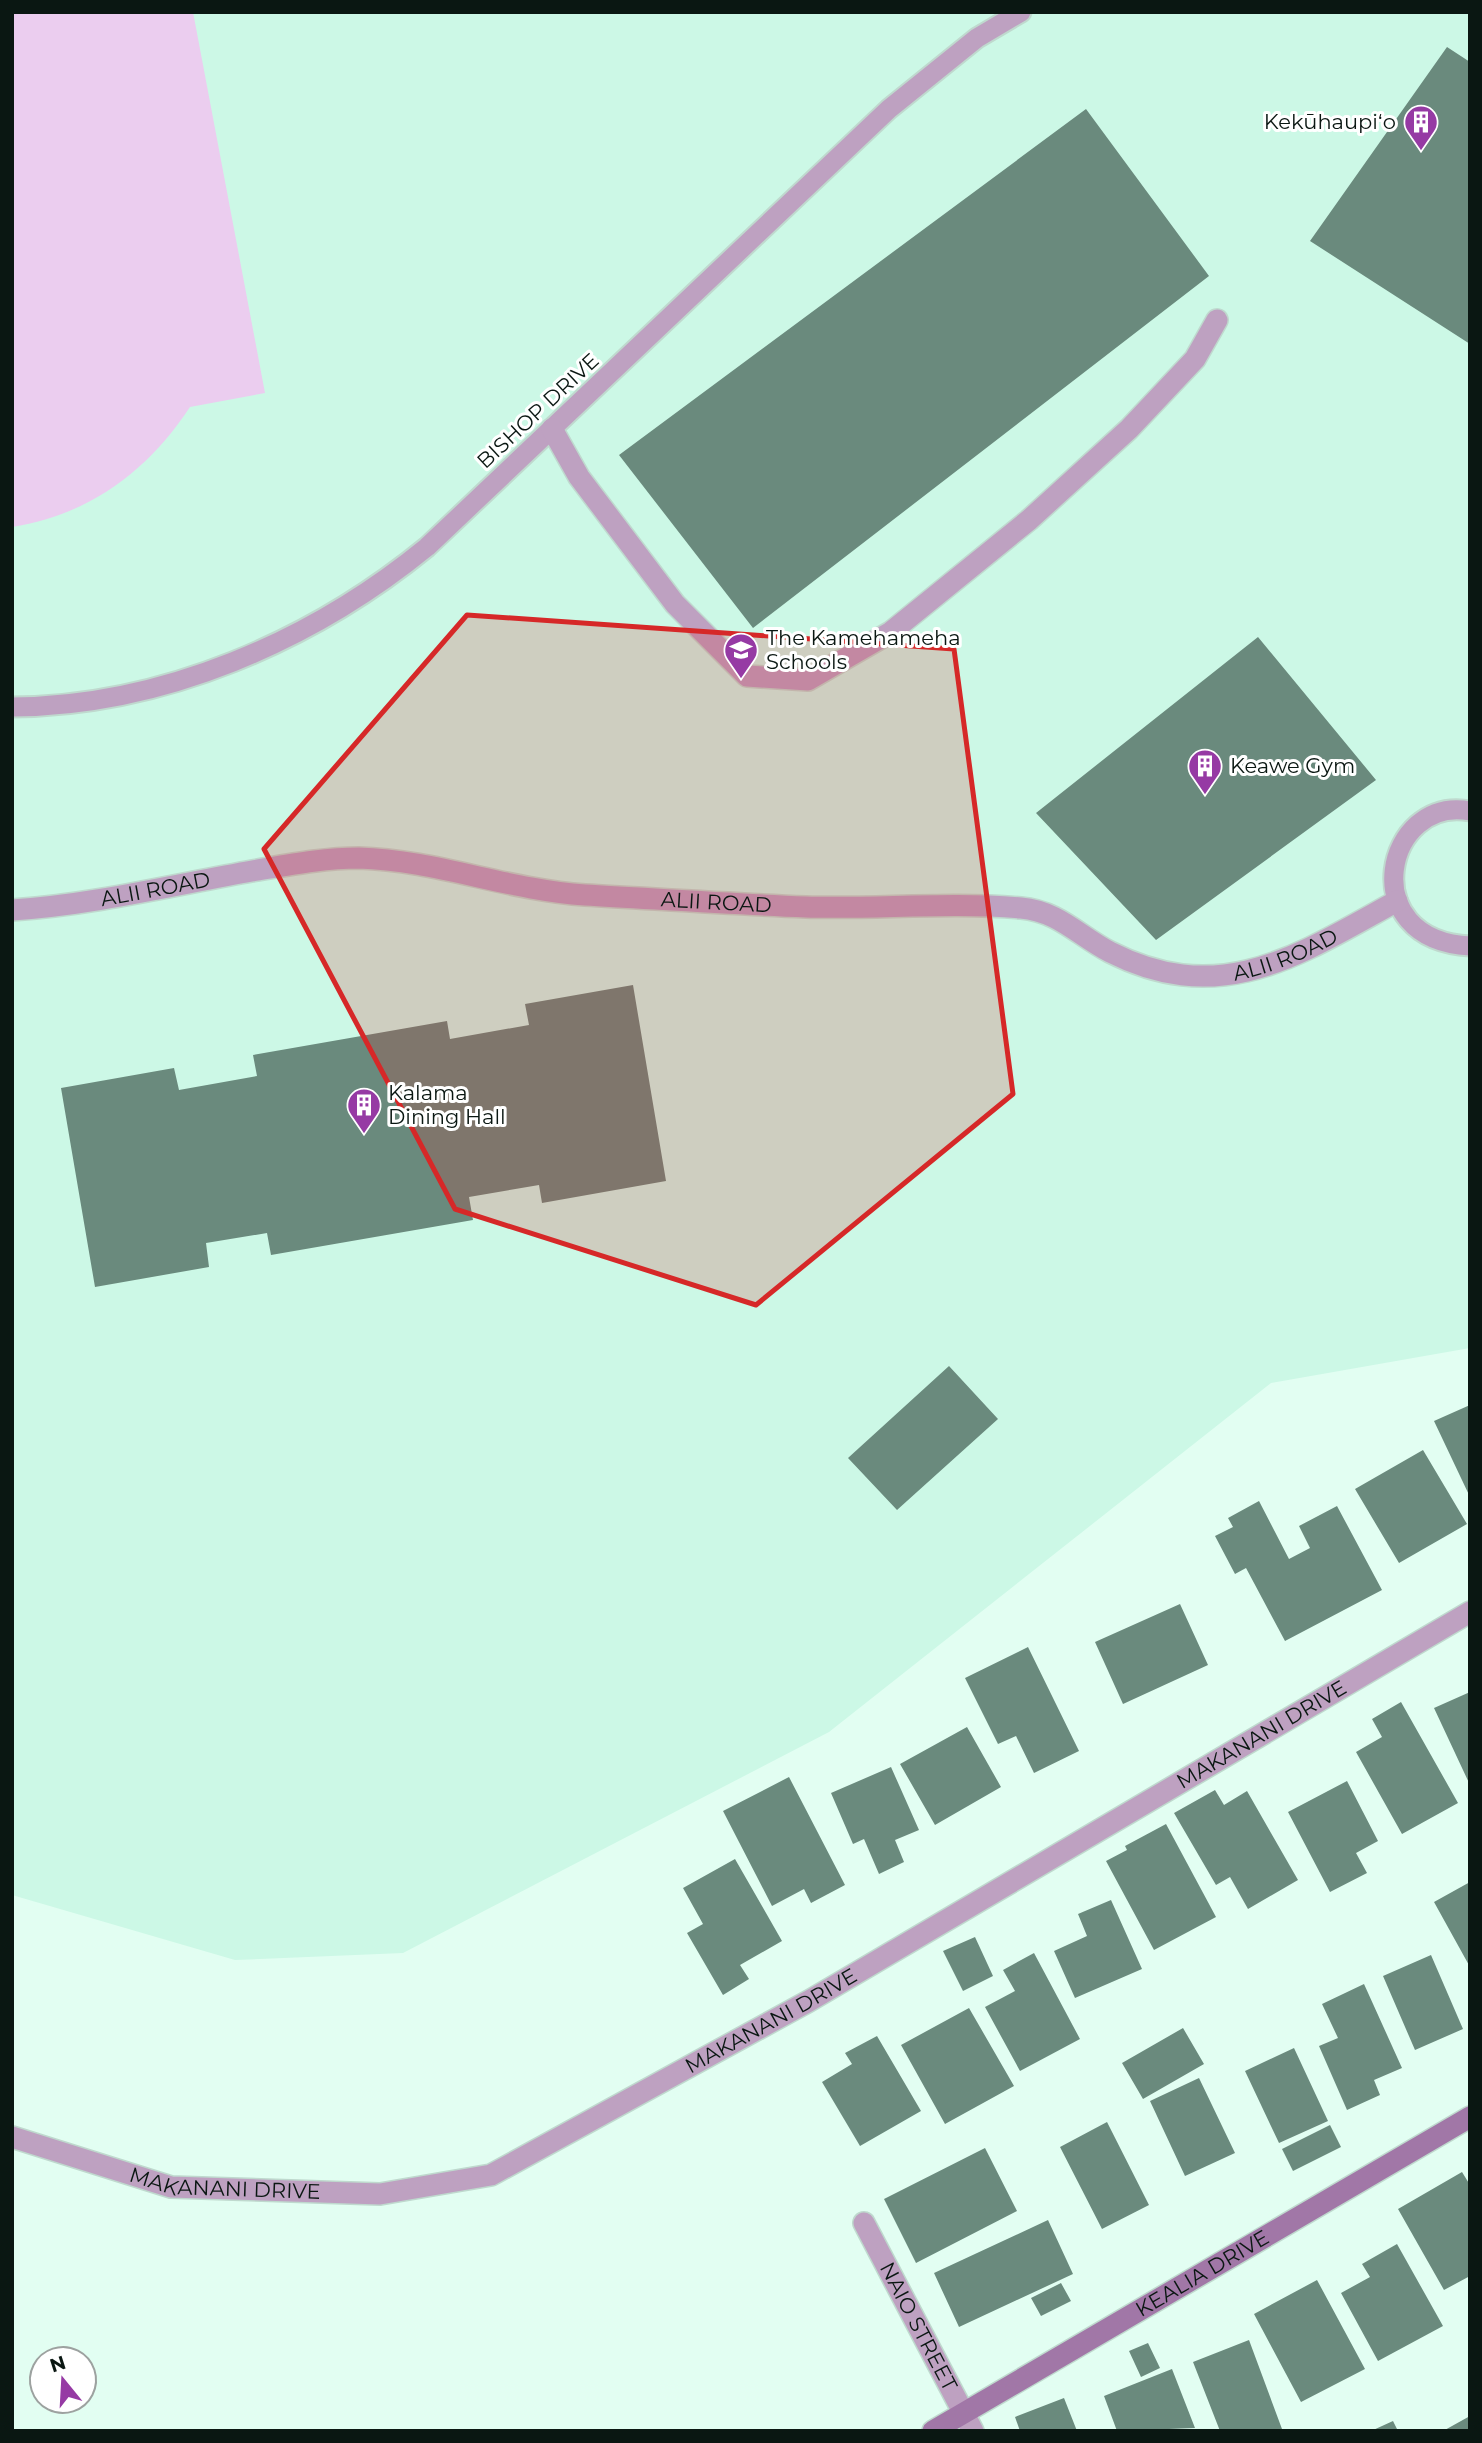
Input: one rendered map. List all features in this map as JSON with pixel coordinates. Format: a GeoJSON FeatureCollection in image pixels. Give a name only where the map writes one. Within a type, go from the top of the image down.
{"type":"FeatureCollection","features":[{"type":"Feature","properties":{"kind":"street"},"geometry":{"type":"LineString","coordinates":[[552,429],[579,477],[676,604],[747,676],[808,680],[891,632],[1029,520],[1129,429],[1195,359],[1216,320]]}},
{"type":"Feature","properties":{"kind":"street","name":"ALII ROAD"},"geometry":{"type":"LineString","coordinates":[[12,910],[308,862],[381,859],[505,885],[582,894],[806,906],[1023,908],[1065,921],[1109,951],[1168,972],[1196,975],[1230,974],[1266,968],[1299,954],[1397,901]]}},
{"type":"Feature","properties":{"kind":"street","name":"MAKANANI DRIVE"},"geometry":{"type":"LineString","coordinates":[[12,2137],[171,2187],[380,2194],[491,2175],[809,2001],[1470,1612]]}},
{"type":"Feature","properties":{"kind":"street","name":"KEALIA DRIVE"},"geometry":{"type":"LineString","coordinates":[[933,2431],[969,2422],[1470,2117]]}},
{"type":"Feature","properties":{"kind":"street","name":"NAIO STREET"},"geometry":{"type":"LineString","coordinates":[[864,2223],[969,2422]]}},
{"type":"Feature","properties":{"kind":"lane","name":"BISHOP DRIVE"},"geometry":{"type":"LineString","coordinates":[[12,707],[103,697],[187,677],[271,646],[347,606],[397,572],[889,109],[977,38],[1021,12]]}},
{"type":"Feature","properties":{"kind":"lane"},"geometry":{"type":"LineString","coordinates":[[1470,810],[1441,812],[1422,822],[1406,837],[1396,857],[1392,878],[1397,901],[1407,920],[1425,936],[1447,945],[1470,946]]}},
{"type":"Feature","properties":{"kind":"highlighted area"},"geometry":{"type":"Polygon","coordinates":[[[467,615],[954,649],[1013,1094],[756,1305],[455,1209],[264,849],[467,615]]]}},
{"type":"Feature","properties":{"kind":"shaded area","name":"The Kamehameha Schools"},"geometry":{"type":"Polygon","coordinates":[[[12,12],[1470,12],[1470,1348],[1271,1383],[829,1732],[403,1953],[235,1960],[12,1895],[12,12]]]}},
{"type":"Feature","properties":{"kind":"shaded area"},"geometry":{"type":"Polygon","coordinates":[[[12,12],[193,12],[265,393],[190,407],[155,451],[114,487],[66,512],[12,527],[12,12]]]}},
{"type":"Feature","properties":{"kind":"building","name":"Kekūhaupiʻo"},"geometry":{"type":"Polygon","coordinates":[[[1447,47],[1470,62],[1470,344],[1310,241],[1447,47]]]}},
{"type":"Feature","properties":{"kind":"building"},"geometry":{"type":"Polygon","coordinates":[[[1086,109],[1209,276],[753,628],[619,455],[1086,109]]]}},
{"type":"Feature","properties":{"kind":"building","name":"Keawe Gym"},"geometry":{"type":"Polygon","coordinates":[[[1258,637],[1376,780],[1156,940],[1036,813],[1258,637]]]}},
{"type":"Feature","properties":{"kind":"building","name":"Kalama Dining Hall"},"geometry":{"type":"Polygon","coordinates":[[[633,985],[666,1181],[542,1203],[539,1185],[469,1197],[473,1220],[271,1255],[267,1233],[206,1243],[209,1267],[95,1287],[61,1088],[174,1068],[179,1090],[257,1076],[253,1055],[447,1021],[450,1039],[529,1025],[525,1004],[633,985]]]}},
{"type":"Feature","properties":{"kind":"building"},"geometry":{"type":"Polygon","coordinates":[[[949,1366],[998,1419],[897,1510],[848,1458],[949,1366]]]}},
{"type":"Feature","properties":{"kind":"building"},"geometry":{"type":"Polygon","coordinates":[[[1470,1405],[1470,1497],[1434,1421],[1470,1405]]]}},
{"type":"Feature","properties":{"kind":"building"},"geometry":{"type":"Polygon","coordinates":[[[1423,1450],[1467,1524],[1399,1563],[1355,1489],[1423,1450]]]}},
{"type":"Feature","properties":{"kind":"building"},"geometry":{"type":"Polygon","coordinates":[[[1259,1501],[1289,1559],[1310,1548],[1299,1526],[1337,1506],[1382,1590],[1285,1641],[1246,1568],[1235,1574],[1215,1536],[1233,1527],[1228,1518],[1259,1501]]]}},
{"type":"Feature","properties":{"kind":"building"},"geometry":{"type":"Polygon","coordinates":[[[1180,1604],[1208,1665],[1123,1704],[1095,1642],[1180,1604]]]}},
{"type":"Feature","properties":{"kind":"building"},"geometry":{"type":"Polygon","coordinates":[[[1028,1647],[1079,1751],[1034,1773],[1016,1736],[998,1744],[965,1678],[1028,1647]]]}},
{"type":"Feature","properties":{"kind":"building"},"geometry":{"type":"Polygon","coordinates":[[[1470,1692],[1470,1785],[1434,1708],[1470,1692]]]}},
{"type":"Feature","properties":{"kind":"building"},"geometry":{"type":"Polygon","coordinates":[[[1401,1702],[1458,1803],[1402,1834],[1356,1752],[1382,1737],[1372,1719],[1401,1702]]]}},
{"type":"Feature","properties":{"kind":"building"},"geometry":{"type":"Polygon","coordinates":[[[967,1727],[1001,1787],[935,1825],[900,1764],[967,1727]]]}},
{"type":"Feature","properties":{"kind":"building"},"geometry":{"type":"Polygon","coordinates":[[[891,1767],[919,1830],[895,1840],[904,1862],[879,1874],[864,1839],[853,1844],[831,1793],[891,1767]]]}},
{"type":"Feature","properties":{"kind":"building"},"geometry":{"type":"Polygon","coordinates":[[[789,1777],[845,1885],[811,1903],[804,1889],[772,1906],[723,1811],[789,1777]]]}},
{"type":"Feature","properties":{"kind":"building"},"geometry":{"type":"Polygon","coordinates":[[[1347,1781],[1378,1841],[1356,1853],[1367,1873],[1330,1892],[1288,1812],[1347,1781]]]}},
{"type":"Feature","properties":{"kind":"building"},"geometry":{"type":"Polygon","coordinates":[[[1215,1790],[1224,1805],[1247,1791],[1298,1880],[1248,1909],[1230,1877],[1216,1885],[1174,1813],[1215,1790]]]}},
{"type":"Feature","properties":{"kind":"building"},"geometry":{"type":"Polygon","coordinates":[[[1166,1824],[1216,1917],[1154,1950],[1106,1861],[1127,1850],[1125,1846],[1166,1824]]]}},
{"type":"Feature","properties":{"kind":"building"},"geometry":{"type":"Polygon","coordinates":[[[735,1859],[782,1941],[740,1965],[749,1979],[723,1995],[687,1933],[703,1924],[683,1888],[735,1859]]]}},
{"type":"Feature","properties":{"kind":"building"},"geometry":{"type":"Polygon","coordinates":[[[1470,1882],[1470,1967],[1434,1902],[1470,1882]]]}},
{"type":"Feature","properties":{"kind":"building"},"geometry":{"type":"Polygon","coordinates":[[[1111,1900],[1142,1969],[1075,1998],[1054,1951],[1087,1936],[1078,1914],[1111,1900]]]}},
{"type":"Feature","properties":{"kind":"building"},"geometry":{"type":"Polygon","coordinates":[[[975,1937],[993,1976],[963,1991],[943,1951],[975,1937]]]}},
{"type":"Feature","properties":{"kind":"building"},"geometry":{"type":"Polygon","coordinates":[[[1034,1953],[1080,2039],[1020,2071],[985,2007],[1015,1991],[1003,1970],[1034,1953]]]}},
{"type":"Feature","properties":{"kind":"building"},"geometry":{"type":"Polygon","coordinates":[[[1431,1955],[1463,2029],[1415,2050],[1383,1976],[1431,1955]]]}},
{"type":"Feature","properties":{"kind":"building"},"geometry":{"type":"Polygon","coordinates":[[[1364,1984],[1402,2068],[1374,2080],[1380,2095],[1347,2110],[1319,2046],[1338,2038],[1322,2004],[1364,1984]]]}},
{"type":"Feature","properties":{"kind":"building"},"geometry":{"type":"Polygon","coordinates":[[[969,2008],[1014,2086],[945,2124],[901,2045],[969,2008]]]}},
{"type":"Feature","properties":{"kind":"building"},"geometry":{"type":"Polygon","coordinates":[[[1183,2028],[1204,2064],[1143,2099],[1122,2063],[1183,2028]]]}},
{"type":"Feature","properties":{"kind":"building"},"geometry":{"type":"Polygon","coordinates":[[[877,2036],[921,2111],[860,2146],[822,2082],[852,2064],[845,2053],[877,2036]]]}},
{"type":"Feature","properties":{"kind":"building"},"geometry":{"type":"Polygon","coordinates":[[[1294,2048],[1328,2121],[1279,2143],[1245,2071],[1294,2048]]]}},
{"type":"Feature","properties":{"kind":"building"},"geometry":{"type":"Polygon","coordinates":[[[1199,2078],[1235,2153],[1185,2176],[1150,2101],[1199,2078]]]}},
{"type":"Feature","properties":{"kind":"building"},"geometry":{"type":"Polygon","coordinates":[[[1107,2122],[1149,2205],[1102,2229],[1060,2147],[1107,2122]]]}},
{"type":"Feature","properties":{"kind":"building"},"geometry":{"type":"Polygon","coordinates":[[[1330,2125],[1341,2147],[1293,2171],[1282,2149],[1330,2125]]]}},
{"type":"Feature","properties":{"kind":"building"},"geometry":{"type":"Polygon","coordinates":[[[985,2148],[1017,2211],[916,2263],[884,2199],[985,2148]]]}},
{"type":"Feature","properties":{"kind":"building"},"geometry":{"type":"Polygon","coordinates":[[[1462,2172],[1470,2185],[1470,2276],[1444,2290],[1398,2209],[1462,2172]]]}},
{"type":"Feature","properties":{"kind":"building"},"geometry":{"type":"Polygon","coordinates":[[[1048,2220],[1073,2274],[959,2327],[934,2273],[1048,2220]]]}},
{"type":"Feature","properties":{"kind":"building"},"geometry":{"type":"Polygon","coordinates":[[[1397,2244],[1443,2326],[1378,2361],[1341,2293],[1370,2277],[1362,2264],[1397,2244]]]}},
{"type":"Feature","properties":{"kind":"building"},"geometry":{"type":"Polygon","coordinates":[[[1317,2280],[1365,2369],[1301,2402],[1254,2314],[1317,2280]]]}},
{"type":"Feature","properties":{"kind":"building"},"geometry":{"type":"Polygon","coordinates":[[[1061,2283],[1071,2301],[1041,2316],[1031,2298],[1061,2283]]]}},
{"type":"Feature","properties":{"kind":"building"},"geometry":{"type":"Polygon","coordinates":[[[1249,2340],[1282,2429],[1220,2431],[1193,2362],[1249,2340]]]}},
{"type":"Feature","properties":{"kind":"building"},"geometry":{"type":"Polygon","coordinates":[[[1148,2343],[1160,2368],[1141,2377],[1129,2351],[1148,2343]]]}},
{"type":"Feature","properties":{"kind":"building"},"geometry":{"type":"Polygon","coordinates":[[[1172,2369],[1195,2428],[1117,2431],[1104,2396],[1172,2369]]]}},
{"type":"Feature","properties":{"kind":"building"},"geometry":{"type":"Polygon","coordinates":[[[1064,2398],[1077,2431],[1020,2431],[1015,2417],[1064,2398]]]}},
{"type":"Feature","properties":{"kind":"building"},"geometry":{"type":"Polygon","coordinates":[[[1470,2416],[1470,2431],[1443,2431],[1470,2416]]]}},
{"type":"Feature","properties":{"kind":"building"},"geometry":{"type":"Polygon","coordinates":[[[1393,2421],[1398,2431],[1371,2431],[1393,2421]]]}},
{"type":"Feature","properties":{"kind":"place","name":"Kekūhaupiʻo"},"geometry":{"type":"Point","coordinates":[1421,152]}},
{"type":"Feature","properties":{"kind":"place","name":"The Kamehameha Schools"},"geometry":{"type":"Point","coordinates":[741,680]}},
{"type":"Feature","properties":{"kind":"place","name":"Keawe Gym"},"geometry":{"type":"Point","coordinates":[1205,796]}},
{"type":"Feature","properties":{"kind":"place","name":"Kalama Dining Hall"},"geometry":{"type":"Point","coordinates":[364,1135]}}]}
